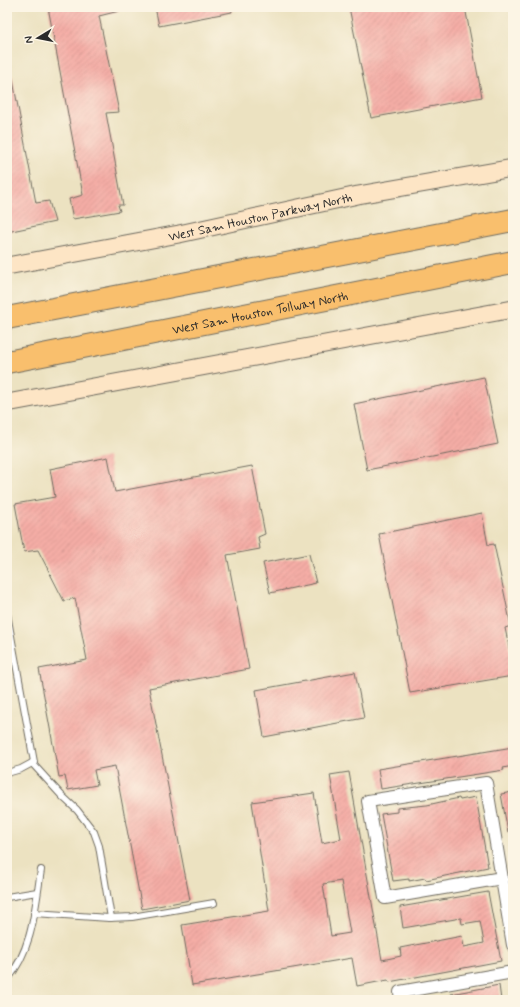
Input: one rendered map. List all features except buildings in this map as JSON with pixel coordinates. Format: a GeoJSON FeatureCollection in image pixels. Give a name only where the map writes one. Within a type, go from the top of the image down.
{"type":"FeatureCollection","features":[{"type":"Feature","properties":{"kind":"highway"},"geometry":{"type":"LineString","coordinates":[[7,318],[513,220]]}},
{"type":"Feature","properties":{"kind":"highway","name":"West Sam Houston Tollway North"},"geometry":{"type":"LineString","coordinates":[[7,362],[513,262]]}},
{"type":"Feature","properties":{"kind":"main road","name":"West Sam Houston Parkway North"},"geometry":{"type":"LineString","coordinates":[[7,266],[161,237],[358,195],[513,168]]}},
{"type":"Feature","properties":{"kind":"main road"},"geometry":{"type":"LineString","coordinates":[[7,404],[513,308]]}},
{"type":"Feature","properties":{"kind":"street"},"geometry":{"type":"LineString","coordinates":[[502,878],[385,898],[368,801],[486,783],[502,878],[513,945]]}},
{"type":"Feature","properties":{"kind":"street"},"geometry":{"type":"LineString","coordinates":[[401,1000],[400,992],[513,972]]}},
{"type":"Feature","properties":{"kind":"lane"},"geometry":{"type":"LineString","coordinates":[[7,614],[34,762],[21,769],[7,772]]}},
{"type":"Feature","properties":{"kind":"lane"},"geometry":{"type":"LineString","coordinates":[[32,763],[77,810],[94,832],[99,846],[111,918]]}},
{"type":"Feature","properties":{"kind":"lane"},"geometry":{"type":"LineString","coordinates":[[7,980],[12,974],[31,937],[41,870]]}},
{"type":"Feature","properties":{"kind":"lane"},"geometry":{"type":"LineString","coordinates":[[7,897],[37,892]]}},
{"type":"Feature","properties":{"kind":"lane"},"geometry":{"type":"LineString","coordinates":[[34,913],[111,918],[132,917],[214,903]]}}]}
